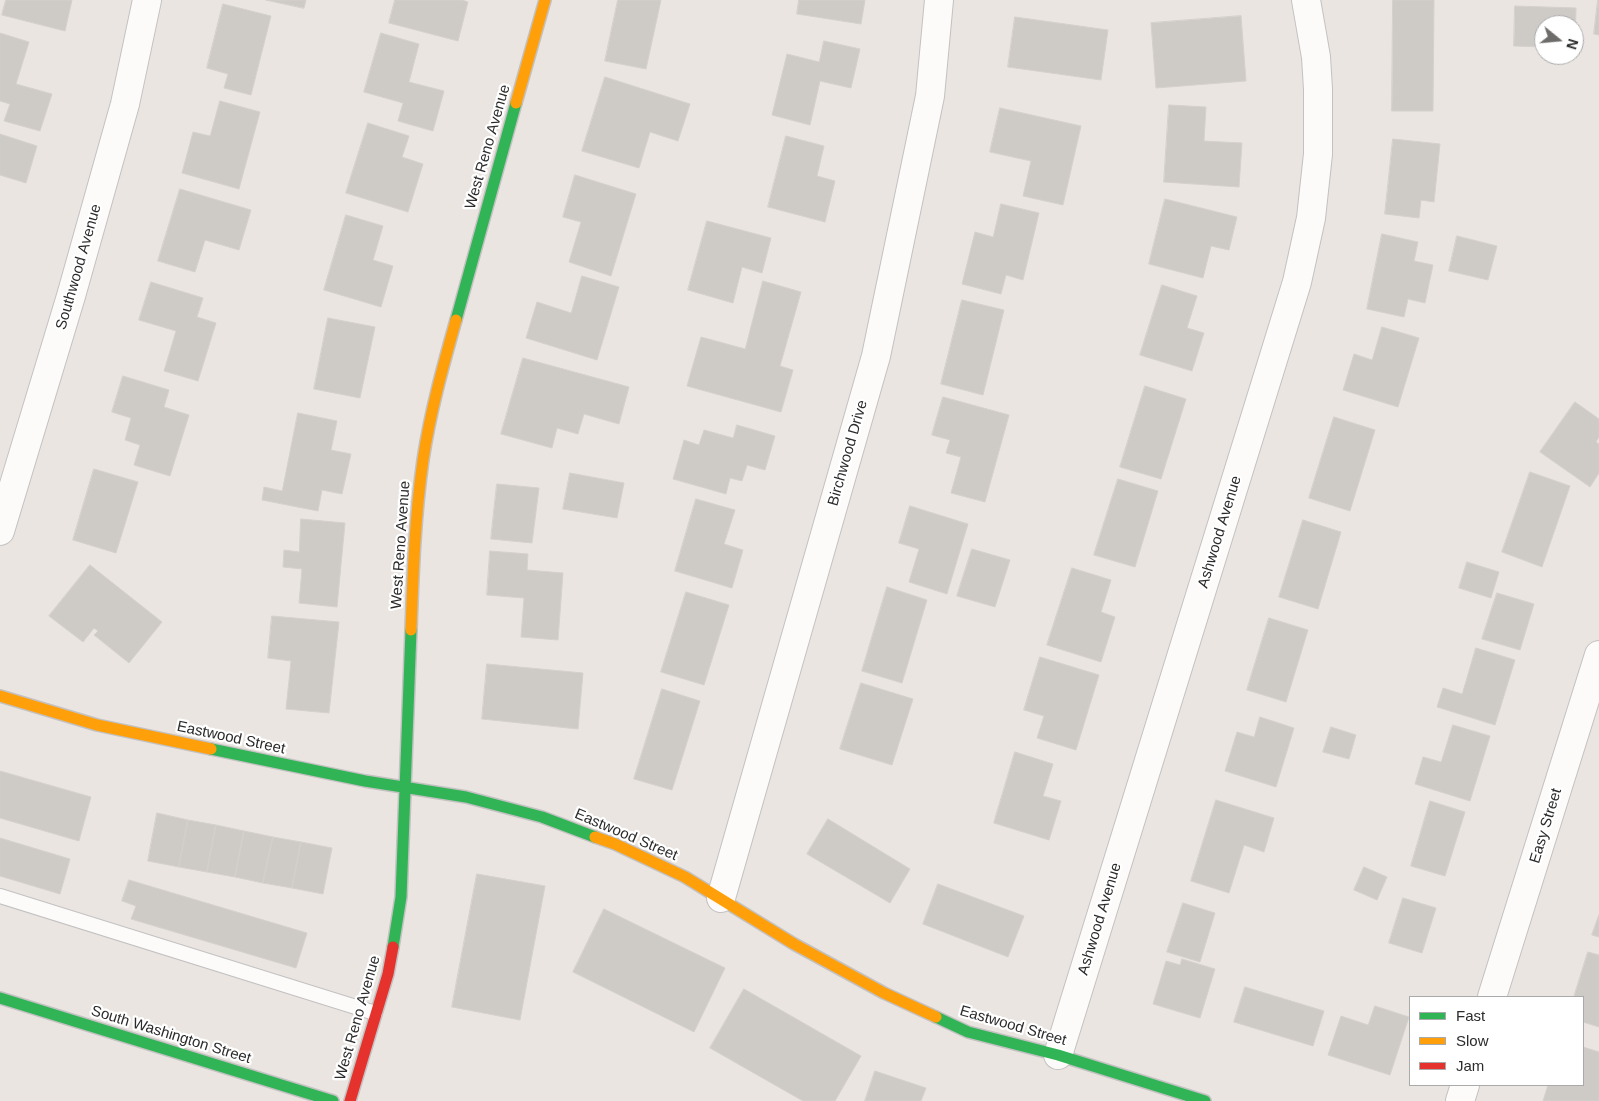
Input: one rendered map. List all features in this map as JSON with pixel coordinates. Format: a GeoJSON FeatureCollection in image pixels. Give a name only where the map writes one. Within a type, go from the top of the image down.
{"type":"FeatureCollection","features":[{"type":"Feature","properties":{"kind":"street","name":"Southwood Avenue"},"geometry":{"type":"LineString","coordinates":[[0,531],[71,296],[122,114],[147,0]]}},
{"type":"Feature","properties":{"kind":"street","name":"West Reno Avenue"},"geometry":{"type":"LineString","coordinates":[[350,1101],[388,974],[401,897],[414,544],[423,459],[441,372],[545,0]]}},
{"type":"Feature","properties":{"kind":"street","name":"Birchwood Drive"},"geometry":{"type":"LineString","coordinates":[[721,898],[876,356],[930,96],[939,0]]}},
{"type":"Feature","properties":{"kind":"street","name":"Ashwood Avenue"},"geometry":{"type":"LineString","coordinates":[[1058,1055],[1297,282],[1311,218],[1318,154],[1317,73],[1306,0]]}},
{"type":"Feature","properties":{"kind":"street","name":"Easy Street"},"geometry":{"type":"LineString","coordinates":[[1492,996],[1592,701],[1599,655]]}},
{"type":"Feature","properties":{"kind":"street","name":"Eastwood Street"},"geometry":{"type":"LineString","coordinates":[[0,696],[97,725],[365,781],[466,797],[542,817],[614,844],[685,877],[794,944],[867,984],[968,1032],[1058,1055],[1205,1101]]}},
{"type":"Feature","properties":{"kind":"street","name":"South Washington Street"},"geometry":{"type":"LineString","coordinates":[[0,998],[333,1101]]}},
{"type":"Feature","properties":{"kind":"street"},"geometry":{"type":"LineString","coordinates":[[1460,1101],[1465,1086]]}},
{"type":"Feature","properties":{"kind":"lane"},"geometry":{"type":"LineString","coordinates":[[0,896],[375,1013]]}},
{"type":"Feature","properties":{"kind":"building"},"geometry":{"type":"Polygon","coordinates":[[[6,0],[72,0],[65,31],[2,15],[6,0]]]}},
{"type":"Feature","properties":{"kind":"building"},"geometry":{"type":"Polygon","coordinates":[[[266,0],[306,0],[304,8],[266,0]]]}},
{"type":"Feature","properties":{"kind":"building"},"geometry":{"type":"Polygon","coordinates":[[[395,0],[462,0],[468,2],[458,41],[389,23],[395,0]]]}},
{"type":"Feature","properties":{"kind":"building"},"geometry":{"type":"Polygon","coordinates":[[[618,0],[661,0],[646,69],[605,61],[618,0]]]}},
{"type":"Feature","properties":{"kind":"building"},"geometry":{"type":"Polygon","coordinates":[[[799,0],[865,0],[861,24],[797,14],[799,0]]]}},
{"type":"Feature","properties":{"kind":"building"},"geometry":{"type":"Polygon","coordinates":[[[1393,0],[1434,0],[1433,111],[1392,111],[1393,0]]]}},
{"type":"Feature","properties":{"kind":"building"},"geometry":{"type":"Polygon","coordinates":[[[1599,0],[1599,35],[1594,34],[1599,0]]]}},
{"type":"Feature","properties":{"kind":"building"},"geometry":{"type":"Polygon","coordinates":[[[223,4],[271,16],[251,95],[224,88],[228,74],[207,68],[223,4]]]}},
{"type":"Feature","properties":{"kind":"building"},"geometry":{"type":"Polygon","coordinates":[[[1515,6],[1576,8],[1576,15],[1534,15],[1534,47],[1514,46],[1515,6]]]}},
{"type":"Feature","properties":{"kind":"building"},"geometry":{"type":"Polygon","coordinates":[[[1241,16],[1246,81],[1156,88],[1151,23],[1241,16]]]}},
{"type":"Feature","properties":{"kind":"building"},"geometry":{"type":"Polygon","coordinates":[[[1015,17],[1108,30],[1101,80],[1008,67],[1015,17]]]}},
{"type":"Feature","properties":{"kind":"building"},"geometry":{"type":"Polygon","coordinates":[[[0,33],[29,42],[16,84],[52,94],[40,131],[4,121],[10,104],[0,101],[0,33]]]}},
{"type":"Feature","properties":{"kind":"building"},"geometry":{"type":"Polygon","coordinates":[[[381,33],[419,44],[409,82],[444,91],[433,131],[398,121],[403,103],[364,92],[381,33]]]}},
{"type":"Feature","properties":{"kind":"building"},"geometry":{"type":"Polygon","coordinates":[[[824,41],[860,49],[851,88],[820,81],[810,125],[772,115],[787,54],[819,62],[824,41]]]}},
{"type":"Feature","properties":{"kind":"building"},"geometry":{"type":"Polygon","coordinates":[[[605,77],[690,104],[678,141],[650,132],[639,168],[582,151],[605,77]]]}},
{"type":"Feature","properties":{"kind":"building"},"geometry":{"type":"Polygon","coordinates":[[[220,101],[260,112],[239,189],[182,173],[193,132],[210,136],[220,101]]]}},
{"type":"Feature","properties":{"kind":"building"},"geometry":{"type":"Polygon","coordinates":[[[1169,105],[1206,107],[1204,141],[1242,143],[1239,187],[1164,182],[1169,105]]]}},
{"type":"Feature","properties":{"kind":"building"},"geometry":{"type":"Polygon","coordinates":[[[1000,108],[1081,126],[1063,205],[1023,196],[1031,161],[990,152],[1000,108]]]}},
{"type":"Feature","properties":{"kind":"building"},"geometry":{"type":"Polygon","coordinates":[[[368,123],[409,136],[402,157],[423,164],[408,212],[346,193],[368,123]]]}},
{"type":"Feature","properties":{"kind":"building"},"geometry":{"type":"Polygon","coordinates":[[[0,134],[37,146],[26,183],[0,175],[0,134]]]}},
{"type":"Feature","properties":{"kind":"building"},"geometry":{"type":"Polygon","coordinates":[[[786,136],[824,146],[817,176],[835,181],[825,222],[768,207],[786,136]]]}},
{"type":"Feature","properties":{"kind":"building"},"geometry":{"type":"Polygon","coordinates":[[[1393,139],[1440,144],[1434,202],[1421,200],[1419,218],[1385,214],[1393,139]]]}},
{"type":"Feature","properties":{"kind":"building"},"geometry":{"type":"Polygon","coordinates":[[[575,175],[636,194],[611,276],[569,262],[581,222],[563,217],[575,175]]]}},
{"type":"Feature","properties":{"kind":"building"},"geometry":{"type":"Polygon","coordinates":[[[180,189],[251,210],[239,250],[205,240],[195,272],[158,261],[180,189]]]}},
{"type":"Feature","properties":{"kind":"building"},"geometry":{"type":"Polygon","coordinates":[[[1165,199],[1237,217],[1229,250],[1211,246],[1203,278],[1149,264],[1165,199]]]}},
{"type":"Feature","properties":{"kind":"building"},"geometry":{"type":"Polygon","coordinates":[[[1001,204],[1039,213],[1023,280],[1006,275],[1001,294],[962,284],[975,232],[993,237],[1001,204]]]}},
{"type":"Feature","properties":{"kind":"building"},"geometry":{"type":"Polygon","coordinates":[[[346,215],[383,226],[373,260],[393,266],[381,307],[324,290],[346,215]]]}},
{"type":"Feature","properties":{"kind":"building"},"geometry":{"type":"Polygon","coordinates":[[[707,221],[771,238],[762,273],[742,267],[733,303],[688,290],[707,221]]]}},
{"type":"Feature","properties":{"kind":"building"},"geometry":{"type":"Polygon","coordinates":[[[1382,234],[1418,242],[1414,261],[1433,265],[1425,303],[1408,299],[1404,317],[1367,309],[1382,234]]]}},
{"type":"Feature","properties":{"kind":"building"},"geometry":{"type":"Polygon","coordinates":[[[1457,236],[1497,246],[1488,280],[1449,271],[1457,236]]]}},
{"type":"Feature","properties":{"kind":"building"},"geometry":{"type":"Polygon","coordinates":[[[582,276],[619,287],[597,360],[526,338],[537,302],[571,313],[582,276]]]}},
{"type":"Feature","properties":{"kind":"building"},"geometry":{"type":"Polygon","coordinates":[[[763,281],[801,292],[780,366],[793,370],[781,412],[687,386],[701,337],[745,349],[763,281]]]}},
{"type":"Feature","properties":{"kind":"building"},"geometry":{"type":"Polygon","coordinates":[[[151,282],[203,298],[197,317],[216,323],[198,381],[164,371],[176,331],[139,320],[151,282]]]}},
{"type":"Feature","properties":{"kind":"building"},"geometry":{"type":"Polygon","coordinates":[[[1162,285],[1197,296],[1187,328],[1204,333],[1192,371],[1140,355],[1162,285]]]}},
{"type":"Feature","properties":{"kind":"building"},"geometry":{"type":"Polygon","coordinates":[[[962,300],[1004,310],[983,395],[941,384],[962,300]]]}},
{"type":"Feature","properties":{"kind":"building"},"geometry":{"type":"Polygon","coordinates":[[[328,318],[375,327],[360,398],[314,389],[328,318]]]}},
{"type":"Feature","properties":{"kind":"building"},"geometry":{"type":"Polygon","coordinates":[[[1382,327],[1419,338],[1398,407],[1343,390],[1354,354],[1372,360],[1382,327]]]}},
{"type":"Feature","properties":{"kind":"building"},"geometry":{"type":"Polygon","coordinates":[[[523,358],[629,387],[619,424],[584,414],[578,434],[557,428],[552,448],[501,434],[523,358]]]}},
{"type":"Feature","properties":{"kind":"building"},"geometry":{"type":"Polygon","coordinates":[[[123,376],[169,390],[164,407],[189,415],[170,476],[134,465],[140,445],[125,440],[131,418],[112,412],[123,376]]]}},
{"type":"Feature","properties":{"kind":"building"},"geometry":{"type":"Polygon","coordinates":[[[1145,386],[1186,399],[1161,479],[1120,467],[1145,386]]]}},
{"type":"Feature","properties":{"kind":"building"},"geometry":{"type":"Polygon","coordinates":[[[943,397],[1009,415],[985,502],[951,493],[961,457],[946,453],[950,440],[932,435],[943,397]]]}},
{"type":"Feature","properties":{"kind":"building"},"geometry":{"type":"Polygon","coordinates":[[[1575,402],[1599,419],[1599,437],[1596,442],[1599,444],[1599,473],[1590,487],[1540,452],[1575,402]]]}},
{"type":"Feature","properties":{"kind":"building"},"geometry":{"type":"Polygon","coordinates":[[[298,413],[337,421],[331,450],[351,454],[342,494],[322,490],[318,511],[262,500],[264,487],[282,491],[298,413]]]}},
{"type":"Feature","properties":{"kind":"building"},"geometry":{"type":"Polygon","coordinates":[[[1334,417],[1375,430],[1350,511],[1309,498],[1334,417]]]}},
{"type":"Feature","properties":{"kind":"building"},"geometry":{"type":"Polygon","coordinates":[[[737,425],[775,436],[765,470],[747,465],[742,481],[730,478],[726,494],[673,479],[684,440],[699,445],[704,430],[733,438],[737,425]]]}},
{"type":"Feature","properties":{"kind":"building"},"geometry":{"type":"Polygon","coordinates":[[[94,469],[138,482],[116,553],[73,540],[94,469]]]}},
{"type":"Feature","properties":{"kind":"building"},"geometry":{"type":"Polygon","coordinates":[[[1530,472],[1570,486],[1542,567],[1502,552],[1530,472]]]}},
{"type":"Feature","properties":{"kind":"building"},"geometry":{"type":"Polygon","coordinates":[[[570,473],[624,483],[617,518],[563,509],[570,473]]]}},
{"type":"Feature","properties":{"kind":"building"},"geometry":{"type":"Polygon","coordinates":[[[1118,479],[1158,491],[1135,567],[1094,555],[1118,479]]]}},
{"type":"Feature","properties":{"kind":"building"},"geometry":{"type":"Polygon","coordinates":[[[497,484],[539,488],[532,543],[491,539],[497,484]]]}},
{"type":"Feature","properties":{"kind":"building"},"geometry":{"type":"Polygon","coordinates":[[[696,499],[735,510],[724,544],[743,550],[732,588],[675,571],[696,499]]]}},
{"type":"Feature","properties":{"kind":"building"},"geometry":{"type":"Polygon","coordinates":[[[910,506],[968,524],[947,594],[909,582],[919,549],[899,543],[910,506]]]}},
{"type":"Feature","properties":{"kind":"building"},"geometry":{"type":"Polygon","coordinates":[[[301,519],[345,523],[337,607],[299,603],[302,569],[283,567],[284,550],[299,552],[301,519]]]}},
{"type":"Feature","properties":{"kind":"building"},"geometry":{"type":"Polygon","coordinates":[[[1303,520],[1341,532],[1318,609],[1279,597],[1303,520]]]}},
{"type":"Feature","properties":{"kind":"building"},"geometry":{"type":"Polygon","coordinates":[[[972,549],[1010,560],[995,607],[957,596],[972,549]]]}},
{"type":"Feature","properties":{"kind":"building"},"geometry":{"type":"Polygon","coordinates":[[[490,551],[528,554],[527,570],[563,573],[558,640],[521,637],[524,598],[487,595],[490,551]]]}},
{"type":"Feature","properties":{"kind":"building"},"geometry":{"type":"Polygon","coordinates":[[[1467,562],[1499,572],[1491,598],[1459,588],[1467,562]]]}},
{"type":"Feature","properties":{"kind":"building"},"geometry":{"type":"Polygon","coordinates":[[[90,565],[162,622],[129,663],[94,635],[98,631],[94,628],[83,642],[49,616],[90,565]]]}},
{"type":"Feature","properties":{"kind":"building"},"geometry":{"type":"Polygon","coordinates":[[[1072,568],[1111,580],[1101,612],[1115,617],[1101,662],[1047,645],[1072,568]]]}},
{"type":"Feature","properties":{"kind":"building"},"geometry":{"type":"Polygon","coordinates":[[[887,587],[927,600],[902,683],[862,671],[887,587]]]}},
{"type":"Feature","properties":{"kind":"building"},"geometry":{"type":"Polygon","coordinates":[[[686,592],[729,605],[704,685],[661,672],[686,592]]]}},
{"type":"Feature","properties":{"kind":"building"},"geometry":{"type":"Polygon","coordinates":[[[1497,593],[1534,604],[1520,650],[1482,639],[1497,593]]]}},
{"type":"Feature","properties":{"kind":"building"},"geometry":{"type":"Polygon","coordinates":[[[272,616],[339,622],[329,713],[286,709],[291,661],[268,658],[272,616]]]}},
{"type":"Feature","properties":{"kind":"building"},"geometry":{"type":"Polygon","coordinates":[[[1269,618],[1308,630],[1286,702],[1247,690],[1269,618]]]}},
{"type":"Feature","properties":{"kind":"building"},"geometry":{"type":"Polygon","coordinates":[[[1476,648],[1515,660],[1495,725],[1437,707],[1443,688],[1462,694],[1476,648]]]}},
{"type":"Feature","properties":{"kind":"building"},"geometry":{"type":"Polygon","coordinates":[[[1040,657],[1099,675],[1076,750],[1037,738],[1044,716],[1024,710],[1040,657]]]}},
{"type":"Feature","properties":{"kind":"building"},"geometry":{"type":"Polygon","coordinates":[[[487,664],[583,673],[578,729],[482,719],[487,664]]]}},
{"type":"Feature","properties":{"kind":"building"},"geometry":{"type":"Polygon","coordinates":[[[861,683],[913,699],[892,765],[840,749],[861,683]]]}},
{"type":"Feature","properties":{"kind":"building"},"geometry":{"type":"Polygon","coordinates":[[[662,689],[700,701],[672,790],[634,779],[662,689]]]}},
{"type":"Feature","properties":{"kind":"building"},"geometry":{"type":"Polygon","coordinates":[[[1260,717],[1294,728],[1276,787],[1225,771],[1237,732],[1254,737],[1260,717]]]}},
{"type":"Feature","properties":{"kind":"building"},"geometry":{"type":"Polygon","coordinates":[[[1453,725],[1490,736],[1470,801],[1415,784],[1423,757],[1441,762],[1453,725]]]}},
{"type":"Feature","properties":{"kind":"building"},"geometry":{"type":"Polygon","coordinates":[[[1331,727],[1356,735],[1349,759],[1323,752],[1331,727]]]}},
{"type":"Feature","properties":{"kind":"building"},"geometry":{"type":"Polygon","coordinates":[[[1015,752],[1053,764],[1043,796],[1061,801],[1049,840],[994,823],[1015,752]]]}},
{"type":"Feature","properties":{"kind":"building"},"geometry":{"type":"Polygon","coordinates":[[[0,771],[91,797],[79,841],[0,818],[0,771]]]}},
{"type":"Feature","properties":{"kind":"building"},"geometry":{"type":"Polygon","coordinates":[[[1216,800],[1274,818],[1264,852],[1244,845],[1229,893],[1191,881],[1216,800]]]}},
{"type":"Feature","properties":{"kind":"building"},"geometry":{"type":"Polygon","coordinates":[[[1430,801],[1465,812],[1445,876],[1411,866],[1430,801]]]}},
{"type":"Feature","properties":{"kind":"building"},"geometry":{"type":"Polygon","coordinates":[[[157,813],[188,820],[179,867],[148,861],[157,813]]]}},
{"type":"Feature","properties":{"kind":"building"},"geometry":{"type":"Polygon","coordinates":[[[828,819],[910,869],[890,903],[807,854],[828,819]]]}},
{"type":"Feature","properties":{"kind":"building"},"geometry":{"type":"Polygon","coordinates":[[[188,820],[216,825],[207,872],[179,867],[188,820]]]}},
{"type":"Feature","properties":{"kind":"building"},"geometry":{"type":"Polygon","coordinates":[[[216,825],[244,831],[235,877],[207,872],[216,825]]]}},
{"type":"Feature","properties":{"kind":"building"},"geometry":{"type":"Polygon","coordinates":[[[244,831],[273,837],[263,883],[235,877],[244,831]]]}},
{"type":"Feature","properties":{"kind":"building"},"geometry":{"type":"Polygon","coordinates":[[[273,837],[301,842],[292,888],[263,883],[273,837]]]}},
{"type":"Feature","properties":{"kind":"building"},"geometry":{"type":"Polygon","coordinates":[[[0,838],[70,859],[60,894],[0,876],[0,838]]]}},
{"type":"Feature","properties":{"kind":"building"},"geometry":{"type":"Polygon","coordinates":[[[301,842],[332,848],[323,894],[292,888],[301,842]]]}},
{"type":"Feature","properties":{"kind":"building"},"geometry":{"type":"Polygon","coordinates":[[[1364,867],[1387,877],[1377,900],[1354,890],[1364,867]]]}},
{"type":"Feature","properties":{"kind":"building"},"geometry":{"type":"Polygon","coordinates":[[[477,874],[545,886],[520,1020],[452,1007],[477,874]]]}},
{"type":"Feature","properties":{"kind":"building"},"geometry":{"type":"Polygon","coordinates":[[[129,880],[307,933],[296,968],[131,919],[136,906],[122,901],[129,880]]]}},
{"type":"Feature","properties":{"kind":"building"},"geometry":{"type":"Polygon","coordinates":[[[938,884],[1024,916],[1008,957],[923,924],[938,884]]]}},
{"type":"Feature","properties":{"kind":"building"},"geometry":{"type":"Polygon","coordinates":[[[1403,898],[1436,908],[1422,953],[1389,943],[1403,898]]]}},
{"type":"Feature","properties":{"kind":"building"},"geometry":{"type":"Polygon","coordinates":[[[1183,903],[1215,913],[1200,962],[1167,952],[1183,903]]]}},
{"type":"Feature","properties":{"kind":"building"},"geometry":{"type":"Polygon","coordinates":[[[604,909],[725,968],[694,1032],[573,972],[604,909]]]}},
{"type":"Feature","properties":{"kind":"building"},"geometry":{"type":"Polygon","coordinates":[[[1599,915],[1599,937],[1592,935],[1599,915]]]}},
{"type":"Feature","properties":{"kind":"building"},"geometry":{"type":"Polygon","coordinates":[[[1588,952],[1599,955],[1599,1027],[1584,1022],[1584,996],[1574,996],[1588,952]]]}},
{"type":"Feature","properties":{"kind":"building"},"geometry":{"type":"Polygon","coordinates":[[[1182,959],[1215,969],[1200,1018],[1153,1004],[1166,961],[1180,965],[1182,959]]]}},
{"type":"Feature","properties":{"kind":"building"},"geometry":{"type":"Polygon","coordinates":[[[1245,987],[1324,1011],[1313,1046],[1234,1022],[1245,987]]]}},
{"type":"Feature","properties":{"kind":"building"},"geometry":{"type":"Polygon","coordinates":[[[744,989],[861,1056],[835,1101],[803,1101],[710,1048],[744,989]]]}},
{"type":"Feature","properties":{"kind":"building"},"geometry":{"type":"Polygon","coordinates":[[[1375,1006],[1409,1017],[1390,1075],[1328,1055],[1341,1016],[1368,1025],[1375,1006]]]}},
{"type":"Feature","properties":{"kind":"building"},"geometry":{"type":"Polygon","coordinates":[[[1584,1047],[1599,1052],[1599,1101],[1543,1101],[1548,1086],[1584,1086],[1584,1047]]]}},
{"type":"Feature","properties":{"kind":"building"},"geometry":{"type":"Polygon","coordinates":[[[875,1071],[926,1088],[921,1101],[865,1101],[875,1071]]]}},
{"type":"Feature","properties":{"kind":"traffic: fast"},"geometry":{"type":"LineString","coordinates":[[456,320],[516,103]]}},
{"type":"Feature","properties":{"kind":"traffic: fast"},"geometry":{"type":"LineString","coordinates":[[393,947],[401,897],[411,630]]}},
{"type":"Feature","properties":{"kind":"traffic: fast"},"geometry":{"type":"LineString","coordinates":[[211,749],[365,781],[466,797],[542,817],[595,837]]}},
{"type":"Feature","properties":{"kind":"traffic: fast"},"geometry":{"type":"LineString","coordinates":[[0,998],[333,1101]]}},
{"type":"Feature","properties":{"kind":"traffic: fast"},"geometry":{"type":"LineString","coordinates":[[936,1017],[968,1032],[1058,1055],[1205,1101]]}},
{"type":"Feature","properties":{"kind":"traffic: slow"},"geometry":{"type":"LineString","coordinates":[[516,103],[545,0]]}},
{"type":"Feature","properties":{"kind":"traffic: slow"},"geometry":{"type":"LineString","coordinates":[[411,630],[416,523],[423,460],[433,407],[456,320]]}},
{"type":"Feature","properties":{"kind":"traffic: slow"},"geometry":{"type":"LineString","coordinates":[[0,696],[97,725],[211,749]]}},
{"type":"Feature","properties":{"kind":"traffic: slow"},"geometry":{"type":"LineString","coordinates":[[595,837],[615,844],[685,877],[794,944],[884,993],[936,1017]]}},
{"type":"Feature","properties":{"kind":"traffic: jam"},"geometry":{"type":"LineString","coordinates":[[350,1101],[388,974],[393,947]]}}]}
